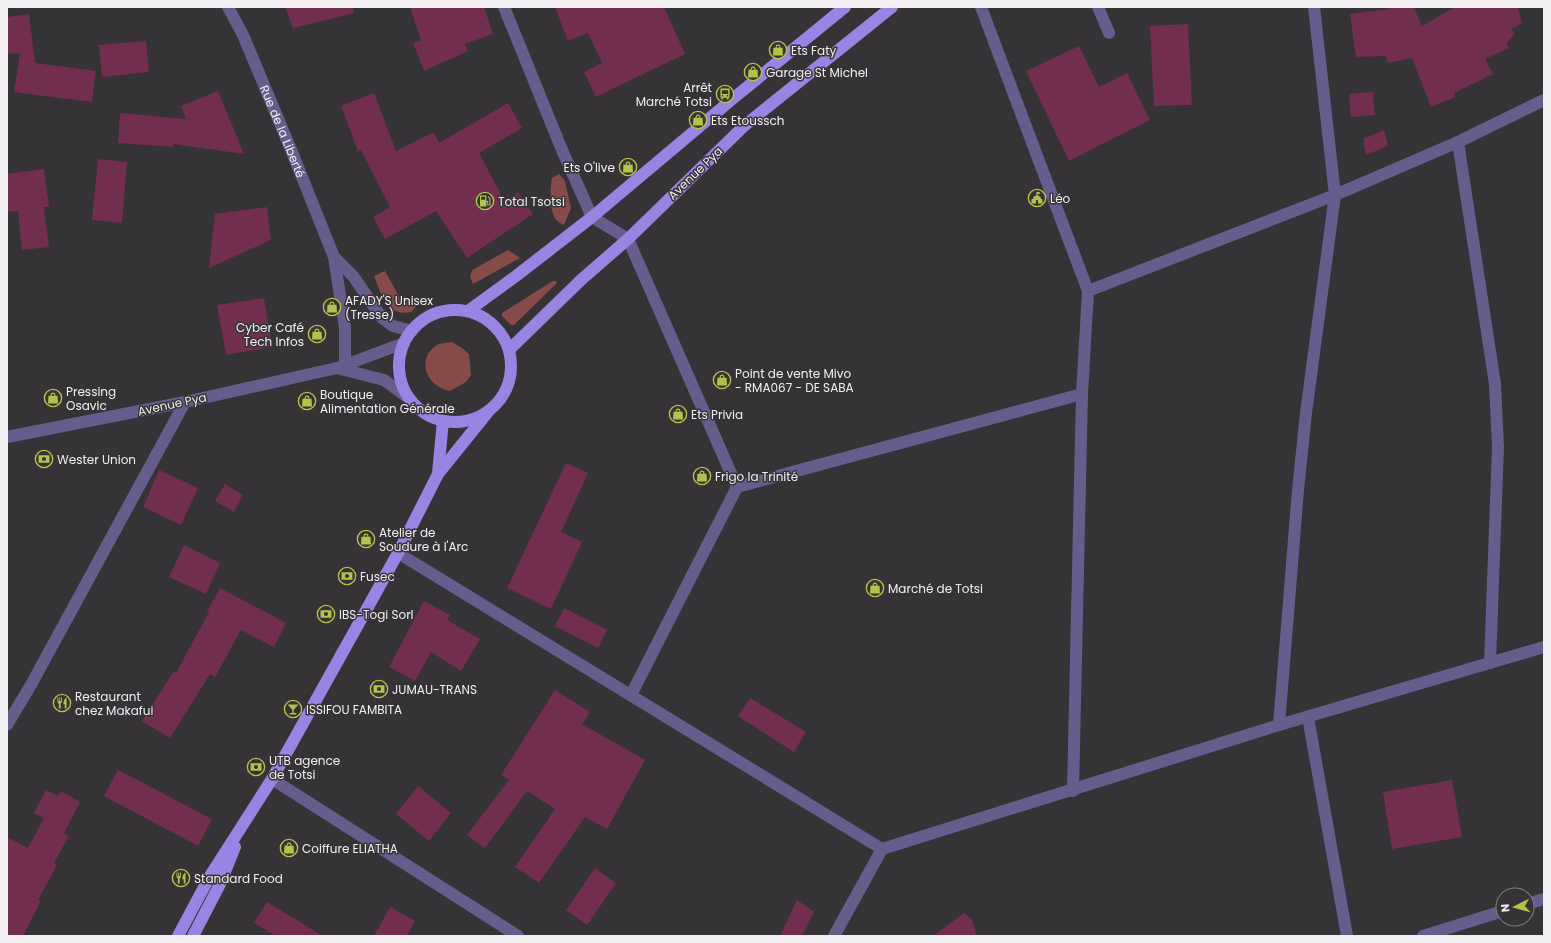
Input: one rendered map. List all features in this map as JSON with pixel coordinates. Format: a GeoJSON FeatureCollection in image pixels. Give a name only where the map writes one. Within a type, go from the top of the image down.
{"type":"FeatureCollection","features":[{"type":"Feature","properties":{"kind":"main road"},"geometry":{"type":"LineString","coordinates":[[468,311],[592,217],[845,7]]}},
{"type":"Feature","properties":{"kind":"main road","name":"Avenue Pya"},"geometry":{"type":"LineString","coordinates":[[509,350],[582,279],[628,239],[744,126],[892,7]]}},
{"type":"Feature","properties":{"kind":"main road"},"geometry":{"type":"LineString","coordinates":[[178,936],[210,876],[272,779],[398,553],[438,474],[488,412],[500,400],[508,385],[511,368],[509,350],[500,332],[486,319],[468,311],[451,310],[436,313],[422,320],[404,343],[400,363],[402,382],[410,400],[428,416],[443,421],[459,422],[474,419],[488,412]]}},
{"type":"Feature","properties":{"kind":"main road"},"geometry":{"type":"LineString","coordinates":[[438,474],[443,421]]}},
{"type":"Feature","properties":{"kind":"main road"},"geometry":{"type":"LineString","coordinates":[[193,936],[220,884],[244,822]]}},
{"type":"Feature","properties":{"kind":"street","name":"Rue de la Liberté"},"geometry":{"type":"LineString","coordinates":[[228,7],[243,35],[334,257]]}},
{"type":"Feature","properties":{"kind":"street"},"geometry":{"type":"LineString","coordinates":[[504,7],[562,150],[592,217],[628,239],[737,487]]}},
{"type":"Feature","properties":{"kind":"street"},"geometry":{"type":"LineString","coordinates":[[981,7],[1088,291],[1082,394],[1073,791]]}},
{"type":"Feature","properties":{"kind":"street"},"geometry":{"type":"LineString","coordinates":[[1098,7],[1109,33]]}},
{"type":"Feature","properties":{"kind":"street"},"geometry":{"type":"LineString","coordinates":[[1279,725],[1306,413],[1335,195],[1314,7]]}},
{"type":"Feature","properties":{"kind":"street"},"geometry":{"type":"LineString","coordinates":[[1088,291],[1335,195],[1458,142],[1544,100]]}},
{"type":"Feature","properties":{"kind":"street"},"geometry":{"type":"LineString","coordinates":[[1458,142],[1493,370],[1497,414],[1498,447],[1490,663]]}},
{"type":"Feature","properties":{"kind":"street"},"geometry":{"type":"LineString","coordinates":[[334,257],[353,276],[382,318],[393,326],[412,331]]}},
{"type":"Feature","properties":{"kind":"street"},"geometry":{"type":"LineString","coordinates":[[334,257],[345,328],[341,366],[384,380],[410,400]]}},
{"type":"Feature","properties":{"kind":"street","name":"Avenue Pya"},"geometry":{"type":"LineString","coordinates":[[7,437],[185,402],[341,366],[404,343]]}},
{"type":"Feature","properties":{"kind":"street"},"geometry":{"type":"LineString","coordinates":[[631,695],[737,487],[1082,394]]}},
{"type":"Feature","properties":{"kind":"street"},"geometry":{"type":"LineString","coordinates":[[7,725],[32,683],[185,402]]}},
{"type":"Feature","properties":{"kind":"street"},"geometry":{"type":"LineString","coordinates":[[398,553],[882,849]]}},
{"type":"Feature","properties":{"kind":"street"},"geometry":{"type":"LineString","coordinates":[[834,936],[882,849],[1073,791],[1279,725],[1544,647]]}},
{"type":"Feature","properties":{"kind":"street"},"geometry":{"type":"LineString","coordinates":[[1308,717],[1347,936]]}},
{"type":"Feature","properties":{"kind":"street"},"geometry":{"type":"LineString","coordinates":[[272,779],[518,936]]}},
{"type":"Feature","properties":{"kind":"street"},"geometry":{"type":"LineString","coordinates":[[1423,936],[1495,914]]}},
{"type":"Feature","properties":{"kind":"shaded area"},"geometry":{"type":"Polygon","coordinates":[[[559,174],[565,181],[571,208],[564,225],[559,222],[552,211],[550,197],[552,178],[559,174]]]}},
{"type":"Feature","properties":{"kind":"shaded area"},"geometry":{"type":"Polygon","coordinates":[[[508,250],[520,258],[473,284],[470,277],[472,270],[508,250]]]}},
{"type":"Feature","properties":{"kind":"shaded area"},"geometry":{"type":"Polygon","coordinates":[[[385,271],[401,300],[415,297],[418,299],[419,303],[411,312],[403,313],[396,311],[386,303],[382,297],[374,276],[385,271]]]}},
{"type":"Feature","properties":{"kind":"shaded area"},"geometry":{"type":"Polygon","coordinates":[[[553,281],[556,281],[557,283],[514,325],[511,325],[502,316],[502,313],[553,281]]]}},
{"type":"Feature","properties":{"kind":"shaded area"},"geometry":{"type":"Polygon","coordinates":[[[452,342],[469,354],[471,375],[466,382],[450,391],[435,384],[430,378],[425,365],[430,351],[437,345],[452,342]]]}},
{"type":"Feature","properties":{"kind":"building"},"geometry":{"type":"Polygon","coordinates":[[[285,7],[353,7],[354,13],[293,28],[285,7]]]}},
{"type":"Feature","properties":{"kind":"building"},"geometry":{"type":"Polygon","coordinates":[[[410,7],[484,7],[493,34],[465,44],[468,51],[424,71],[413,43],[421,40],[410,7]]]}},
{"type":"Feature","properties":{"kind":"building"},"geometry":{"type":"Polygon","coordinates":[[[555,7],[664,7],[685,54],[596,97],[584,72],[602,63],[588,33],[568,41],[555,7]]]}},
{"type":"Feature","properties":{"kind":"building"},"geometry":{"type":"Polygon","coordinates":[[[1388,7],[1414,7],[1422,26],[1455,7],[1518,7],[1522,23],[1511,29],[1515,34],[1506,44],[1509,48],[1485,59],[1493,74],[1454,93],[1455,97],[1431,107],[1412,58],[1388,63],[1386,56],[1356,57],[1350,14],[1389,9],[1388,7]]]}},
{"type":"Feature","properties":{"kind":"building"},"geometry":{"type":"Polygon","coordinates":[[[29,14],[35,63],[96,71],[92,102],[14,92],[20,53],[7,54],[7,17],[29,14]]]}},
{"type":"Feature","properties":{"kind":"building"},"geometry":{"type":"Polygon","coordinates":[[[1188,24],[1192,105],[1154,106],[1150,26],[1188,24]]]}},
{"type":"Feature","properties":{"kind":"building"},"geometry":{"type":"Polygon","coordinates":[[[146,41],[149,72],[102,77],[99,45],[146,41]]]}},
{"type":"Feature","properties":{"kind":"building"},"geometry":{"type":"Polygon","coordinates":[[[1079,46],[1099,87],[1127,73],[1150,120],[1069,161],[1026,71],[1079,46]]]}},
{"type":"Feature","properties":{"kind":"building"},"geometry":{"type":"Polygon","coordinates":[[[218,91],[244,154],[173,144],[173,147],[118,143],[120,113],[186,119],[181,106],[218,91]]]}},
{"type":"Feature","properties":{"kind":"building"},"geometry":{"type":"Polygon","coordinates":[[[1373,92],[1375,115],[1351,117],[1349,94],[1373,92]]]}},
{"type":"Feature","properties":{"kind":"building"},"geometry":{"type":"Polygon","coordinates":[[[374,93],[396,151],[434,132],[439,143],[508,103],[522,128],[479,153],[505,202],[518,192],[533,214],[467,258],[436,211],[385,239],[373,217],[390,207],[361,150],[358,151],[341,106],[374,93]]]}},
{"type":"Feature","properties":{"kind":"building"},"geometry":{"type":"Polygon","coordinates":[[[1384,130],[1388,146],[1366,155],[1363,139],[1384,130]]]}},
{"type":"Feature","properties":{"kind":"building"},"geometry":{"type":"Polygon","coordinates":[[[98,159],[127,162],[122,223],[92,220],[98,159]]]}},
{"type":"Feature","properties":{"kind":"building"},"geometry":{"type":"Polygon","coordinates":[[[44,169],[49,207],[44,207],[49,247],[22,250],[18,211],[7,212],[7,174],[44,169]]]}},
{"type":"Feature","properties":{"kind":"building"},"geometry":{"type":"Polygon","coordinates":[[[267,207],[271,240],[209,268],[215,214],[267,207]]]}},
{"type":"Feature","properties":{"kind":"building"},"geometry":{"type":"Polygon","coordinates":[[[264,298],[272,347],[226,355],[217,305],[264,298]]]}},
{"type":"Feature","properties":{"kind":"building"},"geometry":{"type":"Polygon","coordinates":[[[566,463],[588,473],[561,532],[582,542],[551,609],[507,588],[566,463]]]}},
{"type":"Feature","properties":{"kind":"building"},"geometry":{"type":"Polygon","coordinates":[[[159,470],[198,488],[181,525],[143,507],[159,470]]]}},
{"type":"Feature","properties":{"kind":"building"},"geometry":{"type":"Polygon","coordinates":[[[225,484],[243,495],[234,512],[215,501],[225,484]]]}},
{"type":"Feature","properties":{"kind":"building"},"geometry":{"type":"Polygon","coordinates":[[[184,545],[220,563],[206,594],[169,577],[184,545]]]}},
{"type":"Feature","properties":{"kind":"building"},"geometry":{"type":"Polygon","coordinates":[[[220,588],[286,623],[274,647],[241,630],[215,677],[210,674],[170,738],[142,721],[174,671],[176,673],[209,612],[207,612],[220,588]]]}},
{"type":"Feature","properties":{"kind":"building"},"geometry":{"type":"Polygon","coordinates":[[[424,601],[450,615],[447,620],[480,639],[461,671],[431,652],[415,681],[389,667],[424,601]]]}},
{"type":"Feature","properties":{"kind":"building"},"geometry":{"type":"Polygon","coordinates":[[[564,608],[607,630],[598,648],[555,626],[564,608]]]}},
{"type":"Feature","properties":{"kind":"building"},"geometry":{"type":"Polygon","coordinates":[[[555,690],[590,712],[582,724],[645,760],[607,829],[585,817],[539,883],[515,867],[555,809],[527,791],[485,848],[467,835],[509,780],[501,775],[555,690]]]}},
{"type":"Feature","properties":{"kind":"building"},"geometry":{"type":"Polygon","coordinates":[[[750,698],[806,732],[794,752],[738,716],[750,698]]]}},
{"type":"Feature","properties":{"kind":"building"},"geometry":{"type":"Polygon","coordinates":[[[118,770],[212,819],[198,846],[104,796],[118,770]]]}},
{"type":"Feature","properties":{"kind":"building"},"geometry":{"type":"Polygon","coordinates":[[[1452,780],[1462,837],[1392,849],[1383,792],[1452,780]]]}},
{"type":"Feature","properties":{"kind":"building"},"geometry":{"type":"Polygon","coordinates":[[[418,786],[451,813],[429,841],[396,814],[418,786]]]}},
{"type":"Feature","properties":{"kind":"building"},"geometry":{"type":"Polygon","coordinates":[[[46,790],[58,796],[61,791],[80,802],[64,833],[69,836],[54,863],[57,865],[38,900],[41,901],[23,936],[7,936],[7,837],[28,848],[44,818],[34,813],[46,790]]]}},
{"type":"Feature","properties":{"kind":"building"},"geometry":{"type":"Polygon","coordinates":[[[595,868],[616,883],[587,925],[566,910],[595,868]]]}},
{"type":"Feature","properties":{"kind":"building"},"geometry":{"type":"Polygon","coordinates":[[[797,900],[814,912],[802,936],[780,936],[797,900]]]}},
{"type":"Feature","properties":{"kind":"building"},"geometry":{"type":"Polygon","coordinates":[[[267,902],[323,936],[276,936],[254,923],[267,902]]]}},
{"type":"Feature","properties":{"kind":"building"},"geometry":{"type":"Polygon","coordinates":[[[390,907],[415,921],[407,936],[374,936],[390,907]]]}},
{"type":"Feature","properties":{"kind":"building"},"geometry":{"type":"Polygon","coordinates":[[[964,913],[972,919],[977,936],[933,936],[964,913]]]}},
{"type":"Feature","properties":{"kind":"place","name":"Ets Faty"},"geometry":{"type":"Point","coordinates":[778,50]}},
{"type":"Feature","properties":{"kind":"place","name":"Garage St Michel"},"geometry":{"type":"Point","coordinates":[753,72]}},
{"type":"Feature","properties":{"kind":"place","name":"Arrêt Marché Totsi"},"geometry":{"type":"Point","coordinates":[725,94]}},
{"type":"Feature","properties":{"kind":"place","name":"Ets Etoussch"},"geometry":{"type":"Point","coordinates":[698,120]}},
{"type":"Feature","properties":{"kind":"place","name":"Ets O'live"},"geometry":{"type":"Point","coordinates":[628,167]}},
{"type":"Feature","properties":{"kind":"place","name":"Léo"},"geometry":{"type":"Point","coordinates":[1037,198]}},
{"type":"Feature","properties":{"kind":"place","name":"Total Tsotsi"},"geometry":{"type":"Point","coordinates":[485,201]}},
{"type":"Feature","properties":{"kind":"place","name":"AFADY'S Unisex (Tresse)"},"geometry":{"type":"Point","coordinates":[332,307]}},
{"type":"Feature","properties":{"kind":"place","name":"Cyber Café Tech Infos"},"geometry":{"type":"Point","coordinates":[317,334]}},
{"type":"Feature","properties":{"kind":"place","name":"Point de vente Mivo - RMA067 - DE SABA"},"geometry":{"type":"Point","coordinates":[722,380]}},
{"type":"Feature","properties":{"kind":"place","name":"Pressing Osavic"},"geometry":{"type":"Point","coordinates":[53,398]}},
{"type":"Feature","properties":{"kind":"place","name":"Boutique Alimentation Générale"},"geometry":{"type":"Point","coordinates":[307,401]}},
{"type":"Feature","properties":{"kind":"place","name":"Ets Privia"},"geometry":{"type":"Point","coordinates":[678,414]}},
{"type":"Feature","properties":{"kind":"place","name":"Wester Union"},"geometry":{"type":"Point","coordinates":[44,459]}},
{"type":"Feature","properties":{"kind":"place","name":"Frigo la Trinité"},"geometry":{"type":"Point","coordinates":[702,476]}},
{"type":"Feature","properties":{"kind":"place","name":"Atelier de Soudure à l'Arc"},"geometry":{"type":"Point","coordinates":[366,539]}},
{"type":"Feature","properties":{"kind":"place","name":"Fusec"},"geometry":{"type":"Point","coordinates":[347,576]}},
{"type":"Feature","properties":{"kind":"place","name":"Marché de Totsi"},"geometry":{"type":"Point","coordinates":[875,588]}},
{"type":"Feature","properties":{"kind":"place","name":"IBS-Togi Sorl"},"geometry":{"type":"Point","coordinates":[326,614]}},
{"type":"Feature","properties":{"kind":"place","name":"JUMAU-TRANS"},"geometry":{"type":"Point","coordinates":[379,689]}},
{"type":"Feature","properties":{"kind":"place","name":"Restaurant chez Makafui"},"geometry":{"type":"Point","coordinates":[62,703]}},
{"type":"Feature","properties":{"kind":"place","name":"ISSIFOU FAMBITA"},"geometry":{"type":"Point","coordinates":[293,709]}},
{"type":"Feature","properties":{"kind":"place","name":"UTB agence de Totsi"},"geometry":{"type":"Point","coordinates":[256,767]}},
{"type":"Feature","properties":{"kind":"place","name":"Coiffure ELIATHA"},"geometry":{"type":"Point","coordinates":[289,848]}},
{"type":"Feature","properties":{"kind":"place","name":"Standard Food"},"geometry":{"type":"Point","coordinates":[181,878]}}]}
